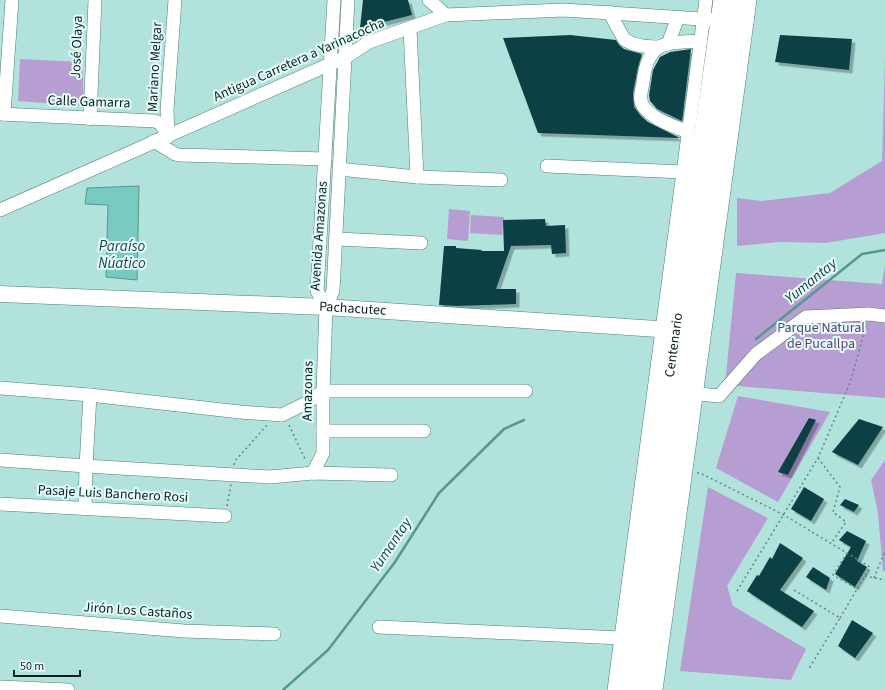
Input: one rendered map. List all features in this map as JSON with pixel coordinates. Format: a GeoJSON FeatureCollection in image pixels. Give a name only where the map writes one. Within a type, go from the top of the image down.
{"type":"FeatureCollection","features":[{"type":"Feature","properties":{"kind":"highway","name":"Centenario"},"geometry":{"type":"LineString","coordinates":[[628,690],[726,20],[722,0]]}},
{"type":"Feature","properties":{"kind":"highway","name":"Centenario"},"geometry":{"type":"LineString","coordinates":[[726,20],[737,0]]}},
{"type":"Feature","properties":{"kind":"highway","name":"Centenario"},"geometry":{"type":"LineString","coordinates":[[644,690],[690,393],[680,333]]}},
{"type":"Feature","properties":{"kind":"main road","name":"Pachacutec"},"geometry":{"type":"LineString","coordinates":[[0,294],[326,311],[680,333]]}},
{"type":"Feature","properties":{"kind":"main road","name":"Pachacutec"},"geometry":{"type":"LineString","coordinates":[[0,301],[326,311]]}},
{"type":"Feature","properties":{"kind":"street"},"geometry":{"type":"LineString","coordinates":[[2,114],[12,0]]}},
{"type":"Feature","properties":{"kind":"street","name":"José Olaya"},"geometry":{"type":"LineString","coordinates":[[90,119],[95,0]]}},
{"type":"Feature","properties":{"kind":"street","name":"Mariano Melgar"},"geometry":{"type":"LineString","coordinates":[[168,137],[167,110],[175,0]]}},
{"type":"Feature","properties":{"kind":"street","name":"Avenida Amazonas"},"geometry":{"type":"LineString","coordinates":[[326,311],[317,291],[334,0]]}},
{"type":"Feature","properties":{"kind":"street","name":"Avenida Amazonas"},"geometry":{"type":"LineString","coordinates":[[326,311],[334,291],[348,0]]}},
{"type":"Feature","properties":{"kind":"street"},"geometry":{"type":"LineString","coordinates":[[429,0],[446,16]]}},
{"type":"Feature","properties":{"kind":"street"},"geometry":{"type":"LineString","coordinates":[[706,0],[726,20]]}},
{"type":"Feature","properties":{"kind":"street"},"geometry":{"type":"LineString","coordinates":[[608,12],[624,39],[628,42],[648,47],[701,41],[750,0]]}},
{"type":"Feature","properties":{"kind":"street","name":"Antigua Carretera a Yarinacocha"},"geometry":{"type":"LineString","coordinates":[[0,210],[346,57],[369,42],[446,16],[564,10],[726,20]]}},
{"type":"Feature","properties":{"kind":"street"},"geometry":{"type":"LineString","coordinates":[[678,17],[663,45],[650,56],[644,73],[640,100],[650,114],[688,132]]}},
{"type":"Feature","properties":{"kind":"street"},"geometry":{"type":"LineString","coordinates":[[614,690],[621,638],[680,333],[726,20]]}},
{"type":"Feature","properties":{"kind":"street"},"geometry":{"type":"LineString","coordinates":[[410,29],[417,177]]}},
{"type":"Feature","properties":{"kind":"street"},"geometry":{"type":"LineString","coordinates":[[680,333],[683,172],[701,41]]}},
{"type":"Feature","properties":{"kind":"street","name":"Calle Gamarra"},"geometry":{"type":"LineString","coordinates":[[2,114],[155,121],[161,124],[168,137]]}},
{"type":"Feature","properties":{"kind":"street"},"geometry":{"type":"LineString","coordinates":[[154,141],[179,155],[325,159]]}},
{"type":"Feature","properties":{"kind":"street"},"geometry":{"type":"LineString","coordinates":[[547,166],[683,172]]}},
{"type":"Feature","properties":{"kind":"street"},"geometry":{"type":"LineString","coordinates":[[339,169],[417,177],[501,180]]}},
{"type":"Feature","properties":{"kind":"street"},"geometry":{"type":"LineString","coordinates":[[337,239],[421,243]]}},
{"type":"Feature","properties":{"kind":"street","name":"Amazonas"},"geometry":{"type":"LineString","coordinates":[[313,473],[323,453],[323,391],[326,311]]}},
{"type":"Feature","properties":{"kind":"street"},"geometry":{"type":"LineString","coordinates":[[656,690],[685,474],[690,393],[719,396],[756,354],[806,317],[869,314],[885,316]]}},
{"type":"Feature","properties":{"kind":"street"},"geometry":{"type":"LineString","coordinates":[[0,388],[90,396],[285,418],[323,391],[526,391]]}},
{"type":"Feature","properties":{"kind":"street"},"geometry":{"type":"LineString","coordinates":[[85,508],[90,396]]}},
{"type":"Feature","properties":{"kind":"street"},"geometry":{"type":"LineString","coordinates":[[323,431],[424,431]]}},
{"type":"Feature","properties":{"kind":"street"},"geometry":{"type":"LineString","coordinates":[[0,460],[270,477],[313,473],[391,475]]}},
{"type":"Feature","properties":{"kind":"street","name":"Pasaje Luis Banchero Rosi"},"geometry":{"type":"LineString","coordinates":[[0,504],[225,516]]}},
{"type":"Feature","properties":{"kind":"street","name":"Jirón Los Castaños"},"geometry":{"type":"LineString","coordinates":[[0,616],[184,631],[274,634]]}},
{"type":"Feature","properties":{"kind":"street"},"geometry":{"type":"LineString","coordinates":[[379,627],[621,638]]}},
{"type":"Feature","properties":{"kind":"street"},"geometry":{"type":"LineString","coordinates":[[0,687],[68,690]]}},
{"type":"Feature","properties":{"kind":"path"},"geometry":{"type":"LineString","coordinates":[[737,591],[818,458],[850,383],[869,314]]}},
{"type":"Feature","properties":{"kind":"path"},"geometry":{"type":"LineString","coordinates":[[225,516],[235,461],[269,422],[285,418],[313,473]]}},
{"type":"Feature","properties":{"kind":"path"},"geometry":{"type":"LineString","coordinates":[[818,458],[840,487],[833,512],[846,522],[832,543]]}},
{"type":"Feature","properties":{"kind":"path"},"geometry":{"type":"LineString","coordinates":[[685,474],[700,473],[784,514],[870,567],[808,670]]}},
{"type":"Feature","properties":{"kind":"path"},"geometry":{"type":"LineString","coordinates":[[874,578],[885,551]]}},
{"type":"Feature","properties":{"kind":"path"},"geometry":{"type":"LineString","coordinates":[[847,553],[833,575],[857,589]]}},
{"type":"Feature","properties":{"kind":"path"},"geometry":{"type":"LineString","coordinates":[[865,576],[885,580]]}},
{"type":"Feature","properties":{"kind":"path"},"geometry":{"type":"LineString","coordinates":[[794,590],[840,618]]}},
{"type":"Feature","properties":{"kind":"green space"},"geometry":{"type":"Polygon","coordinates":[[[885,57],[885,233],[826,243],[780,242],[737,246],[737,198],[761,201],[830,193],[882,161],[885,57]]]}},
{"type":"Feature","properties":{"kind":"green space"},"geometry":{"type":"Polygon","coordinates":[[[20,59],[82,62],[84,106],[18,101],[20,59]]]}},
{"type":"Feature","properties":{"kind":"green space"},"geometry":{"type":"Polygon","coordinates":[[[449,209],[470,211],[468,241],[447,239],[449,209]]]}},
{"type":"Feature","properties":{"kind":"green space"},"geometry":{"type":"Polygon","coordinates":[[[471,215],[504,217],[502,235],[470,233],[471,215]]]}},
{"type":"Feature","properties":{"kind":"green space","name":"Parque Natural de Pucallpa"},"geometry":{"type":"Polygon","coordinates":[[[885,264],[885,398],[725,385],[736,273],[882,284],[885,264]]]}},
{"type":"Feature","properties":{"kind":"green space"},"geometry":{"type":"Polygon","coordinates":[[[738,396],[830,412],[778,502],[716,468],[738,396]]]}},
{"type":"Feature","properties":{"kind":"green space"},"geometry":{"type":"Polygon","coordinates":[[[885,460],[885,571],[883,571],[878,513],[871,480],[885,460]]]}},
{"type":"Feature","properties":{"kind":"green space"},"geometry":{"type":"Polygon","coordinates":[[[708,487],[768,518],[727,586],[733,606],[806,649],[791,680],[680,671],[708,487]]]}},
{"type":"Feature","properties":{"kind":"water","name":"Paraíso Núatico"},"geometry":{"type":"Polygon","coordinates":[[[139,186],[137,280],[106,277],[108,205],[85,204],[87,188],[139,186]]]}},
{"type":"Feature","properties":{"kind":"building"},"geometry":{"type":"Polygon","coordinates":[[[363,0],[408,0],[412,15],[360,28],[363,0]]]}},
{"type":"Feature","properties":{"kind":"building"},"geometry":{"type":"Polygon","coordinates":[[[570,35],[616,40],[624,49],[642,54],[633,93],[634,107],[648,122],[680,138],[538,133],[503,38],[570,35]]]}},
{"type":"Feature","properties":{"kind":"building"},"geometry":{"type":"Polygon","coordinates":[[[780,35],[852,39],[849,70],[775,62],[780,35]]]}},
{"type":"Feature","properties":{"kind":"building"},"geometry":{"type":"Polygon","coordinates":[[[691,49],[682,121],[657,109],[650,101],[649,95],[653,70],[660,57],[670,52],[691,49]]]}},
{"type":"Feature","properties":{"kind":"building"},"geometry":{"type":"Polygon","coordinates":[[[545,219],[546,226],[565,225],[566,253],[552,254],[551,245],[511,246],[496,289],[516,289],[516,304],[456,306],[439,305],[444,246],[456,246],[456,248],[482,250],[481,251],[504,251],[503,220],[545,219]]]}},
{"type":"Feature","properties":{"kind":"building"},"geometry":{"type":"Polygon","coordinates":[[[809,418],[816,420],[788,475],[778,472],[809,418]]]}},
{"type":"Feature","properties":{"kind":"building"},"geometry":{"type":"Polygon","coordinates":[[[859,419],[883,427],[858,465],[832,452],[859,419]]]}},
{"type":"Feature","properties":{"kind":"building"},"geometry":{"type":"Polygon","coordinates":[[[804,487],[824,499],[811,521],[791,509],[804,487]]]}},
{"type":"Feature","properties":{"kind":"building"},"geometry":{"type":"Polygon","coordinates":[[[845,499],[859,505],[854,512],[840,505],[845,499]]]}},
{"type":"Feature","properties":{"kind":"building"},"geometry":{"type":"Polygon","coordinates":[[[847,531],[866,541],[857,561],[867,567],[855,587],[835,574],[851,547],[839,540],[847,531]]]}},
{"type":"Feature","properties":{"kind":"building"},"geometry":{"type":"Polygon","coordinates":[[[780,543],[803,558],[780,590],[814,611],[802,627],[747,591],[757,575],[759,576],[770,557],[772,559],[780,543]]]}},
{"type":"Feature","properties":{"kind":"building"},"geometry":{"type":"Polygon","coordinates":[[[813,567],[830,578],[826,590],[806,577],[813,567]]]}},
{"type":"Feature","properties":{"kind":"building"},"geometry":{"type":"Polygon","coordinates":[[[852,620],[873,633],[855,658],[838,646],[852,620]]]}},
{"type":"Feature","properties":{"kind":"waterway","name":"Yumantay"},"geometry":{"type":"LineString","coordinates":[[756,339],[862,254],[885,250]]}},
{"type":"Feature","properties":{"kind":"waterway","name":"Yumantay"},"geometry":{"type":"LineString","coordinates":[[283,690],[328,650],[395,562],[439,493],[504,429],[524,420]]}}]}
